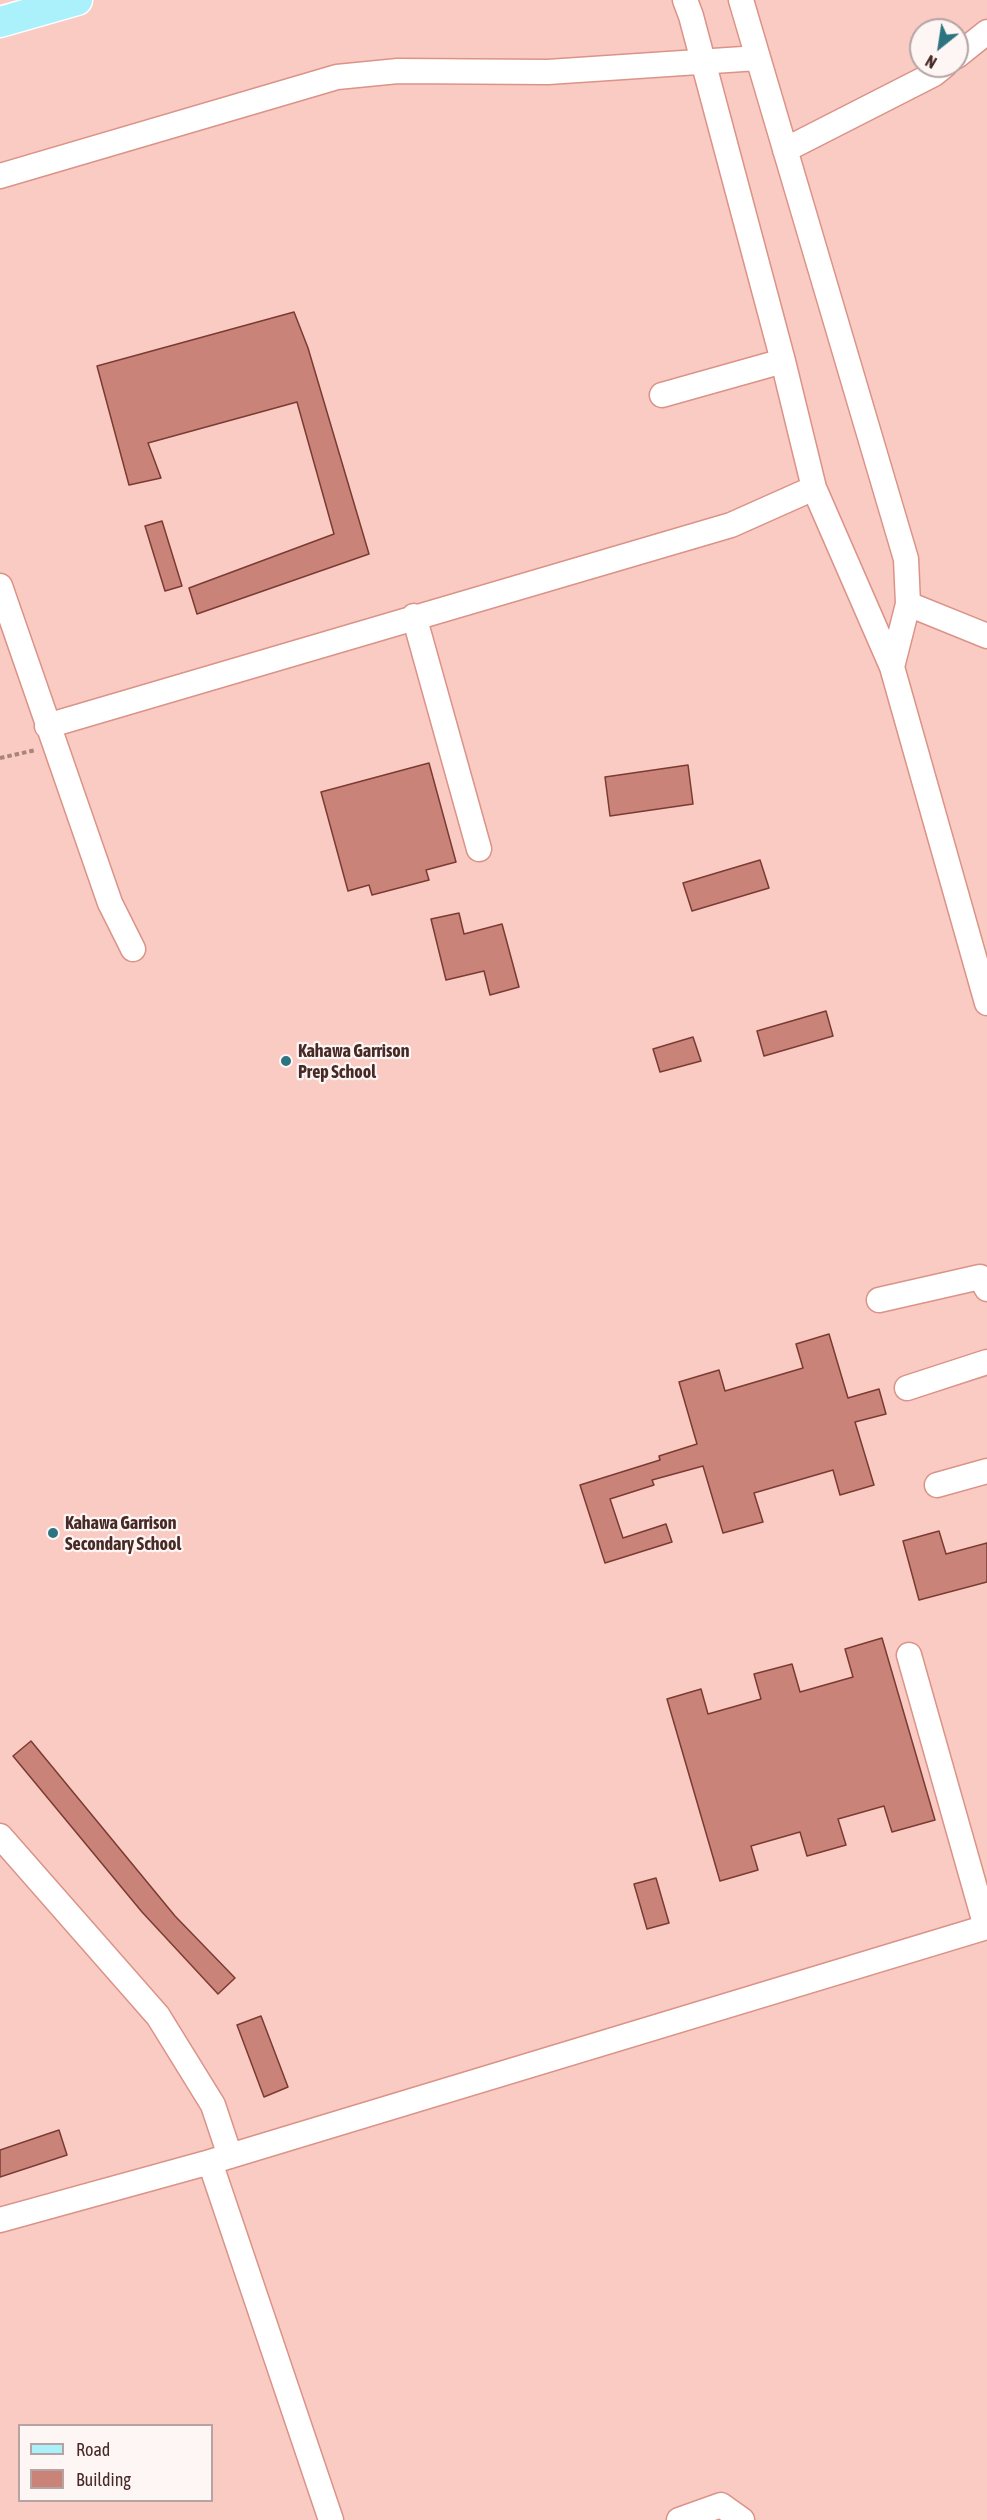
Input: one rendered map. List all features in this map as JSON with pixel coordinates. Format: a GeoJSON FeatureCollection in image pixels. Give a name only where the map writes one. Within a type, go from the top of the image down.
{"type":"FeatureCollection","features":[{"type":"Feature","properties":{"kind":"main road"},"geometry":{"type":"LineString","coordinates":[[0,22],[77,0]]}},
{"type":"Feature","properties":{"kind":"street"},"geometry":{"type":"LineString","coordinates":[[685,0],[704,63],[783,361],[814,488],[892,667],[987,1003]]}},
{"type":"Feature","properties":{"kind":"street"},"geometry":{"type":"LineString","coordinates":[[741,0],[906,559],[908,604],[892,667]]}},
{"type":"Feature","properties":{"kind":"street"},"geometry":{"type":"LineString","coordinates":[[969,46],[987,32]]}},
{"type":"Feature","properties":{"kind":"street"},"geometry":{"type":"LineString","coordinates":[[0,176],[337,77],[398,71],[548,72],[758,58]]}},
{"type":"Feature","properties":{"kind":"street"},"geometry":{"type":"LineString","coordinates":[[785,150],[926,78]]}},
{"type":"Feature","properties":{"kind":"street"},"geometry":{"type":"LineString","coordinates":[[662,395],[783,361]]}},
{"type":"Feature","properties":{"kind":"street"},"geometry":{"type":"LineString","coordinates":[[51,736],[414,616],[731,525],[814,488]]}},
{"type":"Feature","properties":{"kind":"street"},"geometry":{"type":"LineString","coordinates":[[0,586],[110,903],[133,949]]}},
{"type":"Feature","properties":{"kind":"street"},"geometry":{"type":"LineString","coordinates":[[908,604],[987,636]]}},
{"type":"Feature","properties":{"kind":"street"},"geometry":{"type":"LineString","coordinates":[[414,616],[479,849]]}},
{"type":"Feature","properties":{"kind":"street"},"geometry":{"type":"LineString","coordinates":[[879,1300],[980,1277],[987,1289]]}},
{"type":"Feature","properties":{"kind":"street"},"geometry":{"type":"LineString","coordinates":[[907,1388],[987,1362]]}},
{"type":"Feature","properties":{"kind":"street"},"geometry":{"type":"LineString","coordinates":[[937,1485],[987,1471]]}},
{"type":"Feature","properties":{"kind":"street"},"geometry":{"type":"LineString","coordinates":[[0,2220],[220,2159],[986,1927],[909,1655]]}},
{"type":"Feature","properties":{"kind":"street"},"geometry":{"type":"LineString","coordinates":[[0,1836],[158,2016],[213,2105],[220,2159],[331,2520]]}},
{"type":"Feature","properties":{"kind":"street"},"geometry":{"type":"LineString","coordinates":[[679,2520],[721,2505],[742,2520]]}},
{"type":"Feature","properties":{"kind":"path"},"geometry":{"type":"LineString","coordinates":[[0,758],[51,736]]}},
{"type":"Feature","properties":{"kind":"building"},"geometry":{"type":"Polygon","coordinates":[[[294,312],[308,348],[369,554],[197,614],[189,588],[334,534],[297,402],[148,443],[161,478],[129,485],[97,366],[294,312]]]}},
{"type":"Feature","properties":{"kind":"building"},"geometry":{"type":"Polygon","coordinates":[[[162,521],[182,586],[165,591],[145,526],[162,521]]]}},
{"type":"Feature","properties":{"kind":"building"},"geometry":{"type":"Polygon","coordinates":[[[429,763],[456,862],[426,870],[429,880],[372,895],[369,885],[348,891],[321,792],[429,763]]]}},
{"type":"Feature","properties":{"kind":"building"},"geometry":{"type":"Polygon","coordinates":[[[688,765],[693,804],[610,816],[605,777],[688,765]]]}},
{"type":"Feature","properties":{"kind":"building"},"geometry":{"type":"Polygon","coordinates":[[[760,860],[769,888],[692,911],[683,883],[760,860]]]}},
{"type":"Feature","properties":{"kind":"building"},"geometry":{"type":"Polygon","coordinates":[[[459,913],[464,934],[502,924],[519,987],[490,995],[484,971],[446,980],[431,919],[459,913]]]}},
{"type":"Feature","properties":{"kind":"building"},"geometry":{"type":"Polygon","coordinates":[[[826,1011],[833,1036],[764,1056],[757,1031],[826,1011]]]}},
{"type":"Feature","properties":{"kind":"building"},"geometry":{"type":"Polygon","coordinates":[[[693,1037],[701,1061],[660,1072],[653,1049],[693,1037]]]}},
{"type":"Feature","properties":{"kind":"building"},"geometry":{"type":"Polygon","coordinates":[[[829,1334],[848,1398],[879,1389],[886,1414],[855,1422],[874,1485],[840,1495],[833,1470],[754,1493],[763,1522],[723,1533],[703,1466],[652,1480],[654,1485],[610,1499],[623,1538],[666,1524],[672,1542],[605,1563],[580,1485],[660,1460],[659,1456],[697,1444],[679,1382],[719,1370],[725,1391],[803,1368],[796,1344],[829,1334]]]}},
{"type":"Feature","properties":{"kind":"building"},"geometry":{"type":"Polygon","coordinates":[[[939,1531],[946,1554],[987,1543],[987,1582],[919,1600],[903,1541],[939,1531]]]}},
{"type":"Feature","properties":{"kind":"building"},"geometry":{"type":"Polygon","coordinates":[[[882,1638],[935,1820],[892,1832],[884,1806],[838,1819],[846,1845],[807,1856],[800,1832],[751,1846],[758,1870],[720,1881],[667,1699],[701,1689],[708,1714],[761,1699],[754,1674],[792,1664],[800,1692],[853,1677],[845,1649],[882,1638]]]}},
{"type":"Feature","properties":{"kind":"building"},"geometry":{"type":"Polygon","coordinates":[[[31,1741],[175,1916],[235,1978],[218,1994],[142,1912],[13,1756],[31,1741]]]}},
{"type":"Feature","properties":{"kind":"building"},"geometry":{"type":"Polygon","coordinates":[[[656,1878],[669,1923],[647,1929],[634,1884],[656,1878]]]}},
{"type":"Feature","properties":{"kind":"building"},"geometry":{"type":"Polygon","coordinates":[[[261,2016],[288,2087],[264,2097],[237,2025],[261,2016]]]}},
{"type":"Feature","properties":{"kind":"building"},"geometry":{"type":"Polygon","coordinates":[[[59,2130],[67,2155],[0,2177],[0,2150],[59,2130]]]}},
{"type":"Feature","properties":{"kind":"place","name":"Kahawa Garrison Prep School"},"geometry":{"type":"Point","coordinates":[286,1061]}},
{"type":"Feature","properties":{"kind":"place","name":"Kahawa Garrison Secondary School"},"geometry":{"type":"Point","coordinates":[53,1533]}}]}
